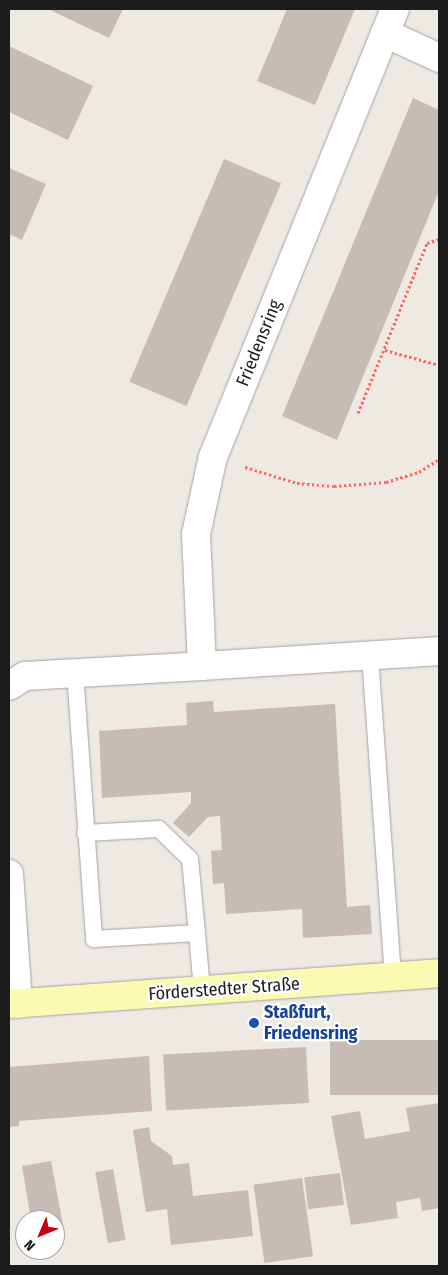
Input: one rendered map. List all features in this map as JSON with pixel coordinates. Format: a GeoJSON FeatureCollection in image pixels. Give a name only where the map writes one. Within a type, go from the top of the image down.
{"type":"FeatureCollection","features":[{"type":"Feature","properties":{"kind":"main road","name":"Förderstedter Straße"},"geometry":{"type":"LineString","coordinates":[[13,1004],[439,973]]}},
{"type":"Feature","properties":{"kind":"street","name":"Friedensring"},"geometry":{"type":"LineString","coordinates":[[202,666],[196,534],[213,457],[390,21],[439,58]]}},
{"type":"Feature","properties":{"kind":"street"},"geometry":{"type":"LineString","coordinates":[[9,686],[25,676],[439,651]]}},
{"type":"Feature","properties":{"kind":"street"},"geometry":{"type":"LineString","coordinates":[[9,874],[13,1004]]}},
{"type":"Feature","properties":{"kind":"lane"},"geometry":{"type":"LineString","coordinates":[[370,656],[393,976]]}},
{"type":"Feature","properties":{"kind":"lane"},"geometry":{"type":"LineString","coordinates":[[75,672],[94,939],[197,933]]}},
{"type":"Feature","properties":{"kind":"lane"},"geometry":{"type":"LineString","coordinates":[[85,833],[159,829],[190,859],[202,990]]}},
{"type":"Feature","properties":{"kind":"path"},"geometry":{"type":"LineString","coordinates":[[358,413],[428,244],[439,238]]}},
{"type":"Feature","properties":{"kind":"path"},"geometry":{"type":"LineString","coordinates":[[385,350],[439,365]]}},
{"type":"Feature","properties":{"kind":"path"},"geometry":{"type":"LineString","coordinates":[[213,457],[297,483],[334,486],[386,482],[419,472],[439,459]]}},
{"type":"Feature","properties":{"kind":"building"},"geometry":{"type":"Polygon","coordinates":[[[48,9],[123,9],[109,38],[48,9]]]}},
{"type":"Feature","properties":{"kind":"building"},"geometry":{"type":"Polygon","coordinates":[[[287,9],[355,9],[315,105],[257,81],[287,9]]]}},
{"type":"Feature","properties":{"kind":"building"},"geometry":{"type":"Polygon","coordinates":[[[9,46],[93,86],[68,140],[9,112],[9,46]]]}},
{"type":"Feature","properties":{"kind":"building"},"geometry":{"type":"Polygon","coordinates":[[[413,98],[439,110],[439,191],[337,440],[282,416],[413,98]]]}},
{"type":"Feature","properties":{"kind":"building"},"geometry":{"type":"Polygon","coordinates":[[[224,159],[281,183],[187,406],[129,382],[224,159]]]}},
{"type":"Feature","properties":{"kind":"building"},"geometry":{"type":"Polygon","coordinates":[[[9,168],[46,184],[22,240],[9,234],[9,168]]]}},
{"type":"Feature","properties":{"kind":"building"},"geometry":{"type":"Polygon","coordinates":[[[213,701],[214,712],[335,704],[347,907],[370,905],[372,934],[303,938],[302,909],[226,914],[224,883],[213,884],[211,851],[222,850],[220,816],[208,817],[189,837],[173,823],[191,803],[191,792],[102,798],[99,731],[187,725],[186,703],[213,701]]]}},
{"type":"Feature","properties":{"kind":"building"},"geometry":{"type":"Polygon","coordinates":[[[330,1040],[439,1040],[439,1095],[330,1095],[330,1040]]]}},
{"type":"Feature","properties":{"kind":"building"},"geometry":{"type":"Polygon","coordinates":[[[306,1047],[309,1103],[166,1110],[163,1054],[306,1047]]]}},
{"type":"Feature","properties":{"kind":"building"},"geometry":{"type":"Polygon","coordinates":[[[149,1056],[152,1111],[19,1121],[19,1126],[9,1127],[9,1067],[149,1056]]]}},
{"type":"Feature","properties":{"kind":"building"},"geometry":{"type":"Polygon","coordinates":[[[439,1103],[439,1208],[422,1211],[420,1198],[396,1202],[398,1218],[351,1225],[331,1116],[360,1111],[365,1139],[410,1131],[406,1108],[439,1103]]]}},
{"type":"Feature","properties":{"kind":"building"},"geometry":{"type":"Polygon","coordinates":[[[149,1127],[151,1141],[172,1156],[173,1165],[189,1163],[193,1196],[248,1190],[253,1236],[171,1245],[167,1209],[146,1212],[133,1130],[149,1127]]]}},
{"type":"Feature","properties":{"kind":"building"},"geometry":{"type":"Polygon","coordinates":[[[51,1161],[60,1210],[29,1210],[22,1166],[51,1161]]]}},
{"type":"Feature","properties":{"kind":"building"},"geometry":{"type":"Polygon","coordinates":[[[113,1169],[126,1240],[108,1243],[95,1172],[113,1169]]]}},
{"type":"Feature","properties":{"kind":"building"},"geometry":{"type":"Polygon","coordinates":[[[340,1173],[344,1205],[308,1209],[304,1177],[340,1173]]]}},
{"type":"Feature","properties":{"kind":"building"},"geometry":{"type":"Polygon","coordinates":[[[302,1178],[313,1256],[264,1263],[253,1185],[302,1178]]]}},
{"type":"Feature","properties":{"kind":"place","name":"Staßfurt, Friedensring"},"geometry":{"type":"Point","coordinates":[254,1023]}}]}
